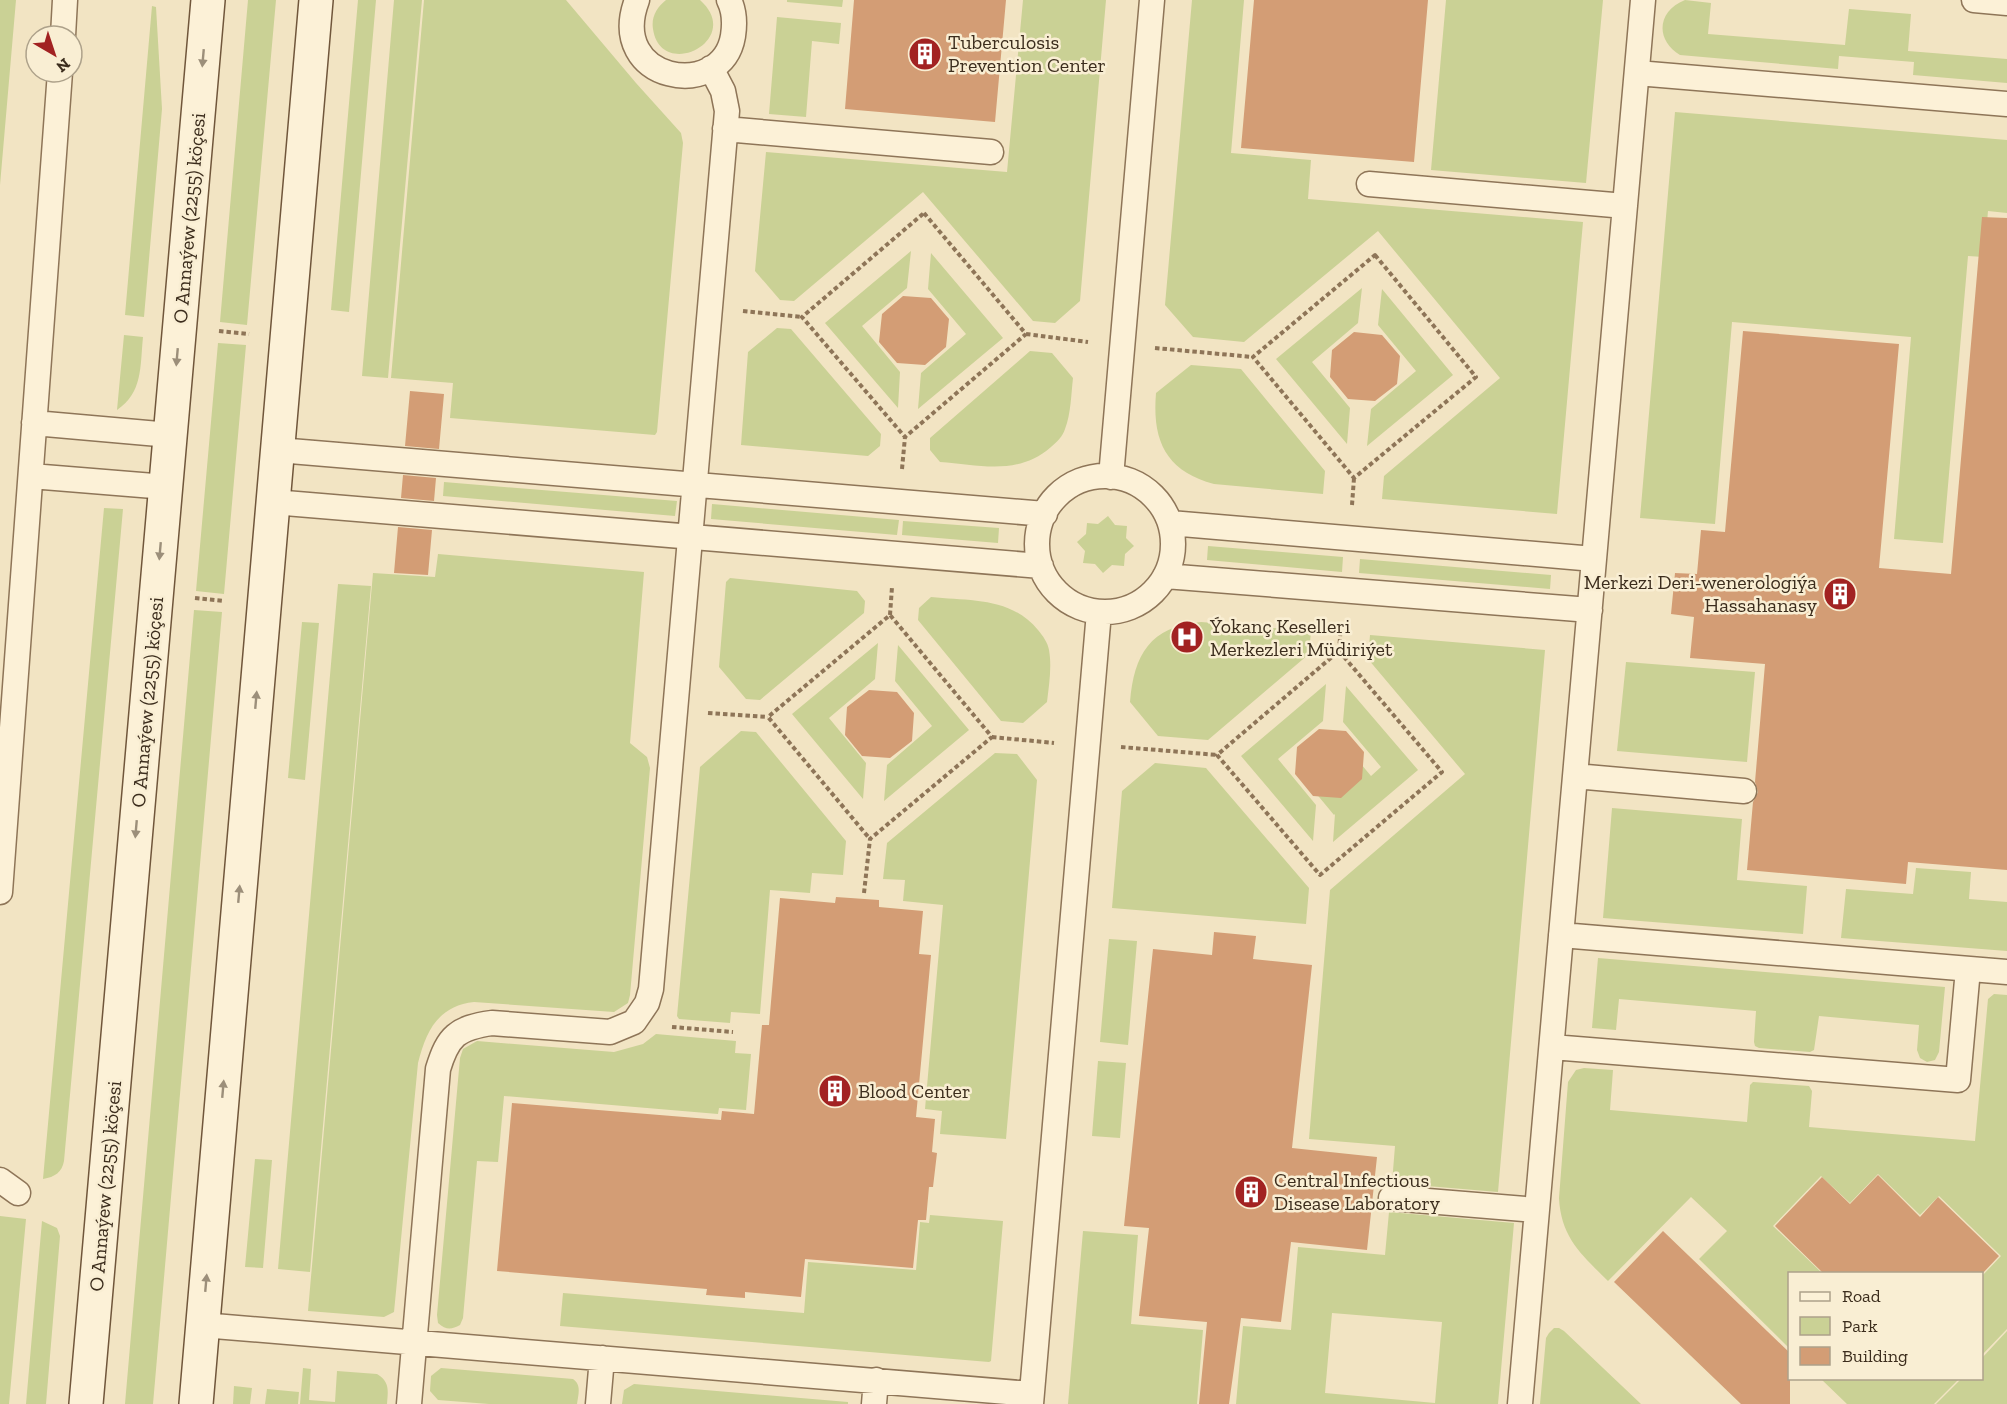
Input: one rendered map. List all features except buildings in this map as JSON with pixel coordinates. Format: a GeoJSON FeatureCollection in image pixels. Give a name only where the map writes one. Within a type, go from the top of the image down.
{"type":"FeatureCollection","features":[{"type":"Feature","properties":{"kind":"main road","name":"O Annaýew (2255) köçesi"},"geometry":{"type":"LineString","coordinates":[[86,1404],[208,0]]}},
{"type":"Feature","properties":{"kind":"main road"},"geometry":{"type":"LineString","coordinates":[[196,1404],[316,0]]}},
{"type":"Feature","properties":{"kind":"lane"},"geometry":{"type":"LineString","coordinates":[[64,24],[66,0]]}},
{"type":"Feature","properties":{"kind":"lane"},"geometry":{"type":"LineString","coordinates":[[630,2],[631,33],[637,49],[647,63],[661,72],[677,76],[695,75],[711,68],[724,57],[732,42],[735,25],[733,8],[729,0]]}},
{"type":"Feature","properties":{"kind":"lane"},"geometry":{"type":"LineString","coordinates":[[1111,477],[1152,0]]}},
{"type":"Feature","properties":{"kind":"lane"},"geometry":{"type":"LineString","coordinates":[[1520,1404],[1643,0]]}},
{"type":"Feature","properties":{"kind":"lane"},"geometry":{"type":"LineString","coordinates":[[1974,0],[2007,3]]}},
{"type":"Feature","properties":{"kind":"lane"},"geometry":{"type":"LineString","coordinates":[[409,1404],[438,1069],[446,1046],[463,1030],[492,1023],[610,1032],[634,1022],[647,1003],[651,989],[727,111],[723,91],[711,68]]}},
{"type":"Feature","properties":{"kind":"lane"},"geometry":{"type":"LineString","coordinates":[[1637,73],[2007,104]]}},
{"type":"Feature","properties":{"kind":"lane"},"geometry":{"type":"LineString","coordinates":[[0,892],[59,84]]}},
{"type":"Feature","properties":{"kind":"lane"},"geometry":{"type":"LineString","coordinates":[[725,129],[991,152]]}},
{"type":"Feature","properties":{"kind":"lane"},"geometry":{"type":"LineString","coordinates":[[1369,184],[1625,206]]}},
{"type":"Feature","properties":{"kind":"lane"},"geometry":{"type":"LineString","coordinates":[[34,423],[170,435]]}},
{"type":"Feature","properties":{"kind":"lane"},"geometry":{"type":"LineString","coordinates":[[278,450],[1045,514]]}},
{"type":"Feature","properties":{"kind":"lane"},"geometry":{"type":"LineString","coordinates":[[31,476],[166,487]]}},
{"type":"Feature","properties":{"kind":"lane"},"geometry":{"type":"LineString","coordinates":[[1095,477],[1111,477],[1127,480],[1142,487],[1155,497],[1170,524],[1173,542],[1172,558],[1165,576],[1146,599],[1132,607],[1099,612],[1083,609],[1068,602],[1056,591],[1046,578],[1037,547],[1039,531],[1053,501],[1065,490],[1079,482],[1095,477]]}},
{"type":"Feature","properties":{"kind":"lane"},"geometry":{"type":"LineString","coordinates":[[273,502],[1041,566]]}},
{"type":"Feature","properties":{"kind":"lane"},"geometry":{"type":"LineString","coordinates":[[1170,524],[1594,559]]}},
{"type":"Feature","properties":{"kind":"lane"},"geometry":{"type":"LineString","coordinates":[[1165,576],[1590,610]]}},
{"type":"Feature","properties":{"kind":"lane"},"geometry":{"type":"LineString","coordinates":[[202,1325],[602,1358],[875,1392],[1031,1399],[1099,612]]}},
{"type":"Feature","properties":{"kind":"lane"},"geometry":{"type":"LineString","coordinates":[[1575,776],[1744,791]]}},
{"type":"Feature","properties":{"kind":"lane"},"geometry":{"type":"LineString","coordinates":[[1561,935],[2007,972]]}},
{"type":"Feature","properties":{"kind":"lane"},"geometry":{"type":"LineString","coordinates":[[1552,1047],[1958,1080],[1968,969]]}},
{"type":"Feature","properties":{"kind":"lane"},"geometry":{"type":"LineString","coordinates":[[1391,1198],[1537,1210]]}},
{"type":"Feature","properties":{"kind":"lane"},"geometry":{"type":"LineString","coordinates":[[598,1404],[602,1358]]}},
{"type":"Feature","properties":{"kind":"path"},"geometry":{"type":"LineString","coordinates":[[802,317],[924,213],[1026,334],[1092,342]]}},
{"type":"Feature","properties":{"kind":"path"},"geometry":{"type":"LineString","coordinates":[[1253,357],[1375,255],[1476,377],[1354,478],[1351,506]]}},
{"type":"Feature","properties":{"kind":"path"},"geometry":{"type":"LineString","coordinates":[[743,310],[802,317],[905,437]]}},
{"type":"Feature","properties":{"kind":"path"},"geometry":{"type":"LineString","coordinates":[[218,331],[249,334]]}},
{"type":"Feature","properties":{"kind":"path"},"geometry":{"type":"LineString","coordinates":[[901,479],[905,437],[1026,334]]}},
{"type":"Feature","properties":{"kind":"path"},"geometry":{"type":"LineString","coordinates":[[1148,347],[1253,357],[1354,478]]}},
{"type":"Feature","properties":{"kind":"path"},"geometry":{"type":"LineString","coordinates":[[701,712],[768,717],[890,615],[893,582]]}},
{"type":"Feature","properties":{"kind":"path"},"geometry":{"type":"LineString","coordinates":[[194,598],[224,601]]}},
{"type":"Feature","properties":{"kind":"path"},"geometry":{"type":"LineString","coordinates":[[890,615],[992,737],[1064,744]]}},
{"type":"Feature","properties":{"kind":"path"},"geometry":{"type":"LineString","coordinates":[[1115,747],[1217,755],[1320,875],[1442,772],[1339,651],[1341,622]]}},
{"type":"Feature","properties":{"kind":"path"},"geometry":{"type":"LineString","coordinates":[[1217,755],[1339,651]]}},
{"type":"Feature","properties":{"kind":"path"},"geometry":{"type":"LineString","coordinates":[[768,717],[870,839]]}},
{"type":"Feature","properties":{"kind":"path"},"geometry":{"type":"LineString","coordinates":[[864,893],[870,839],[992,737]]}},
{"type":"Feature","properties":{"kind":"path"},"geometry":{"type":"LineString","coordinates":[[671,1027],[733,1032]]}},
{"type":"Feature","properties":{"kind":"green space"},"geometry":{"type":"Polygon","coordinates":[[[0,0],[16,0],[0,185],[0,0]]]}},
{"type":"Feature","properties":{"kind":"green space"},"geometry":{"type":"Polygon","coordinates":[[[248,0],[276,0],[247,325],[220,322],[248,0]]]}},
{"type":"Feature","properties":{"kind":"green space"},"geometry":{"type":"Polygon","coordinates":[[[358,0],[376,0],[349,312],[331,310],[358,0]]]}},
{"type":"Feature","properties":{"kind":"green space"},"geometry":{"type":"Polygon","coordinates":[[[394,0],[422,0],[388,378],[362,376],[394,0]]]}},
{"type":"Feature","properties":{"kind":"green space"},"geometry":{"type":"Polygon","coordinates":[[[424,0],[566,0],[681,133],[683,143],[655,435],[450,418],[453,383],[391,378],[424,0]]]}},
{"type":"Feature","properties":{"kind":"green space"},"geometry":{"type":"Polygon","coordinates":[[[666,0],[700,0],[711,15],[713,29],[707,41],[683,54],[670,52],[659,45],[653,29],[653,20],[657,9],[666,0]]]}},
{"type":"Feature","properties":{"kind":"green space"},"geometry":{"type":"Polygon","coordinates":[[[787,0],[843,0],[842,7],[787,2],[787,0]]]}},
{"type":"Feature","properties":{"kind":"green space"},"geometry":{"type":"Polygon","coordinates":[[[1023,0],[1106,0],[1080,301],[1055,323],[1033,321],[923,192],[794,301],[780,300],[755,271],[766,152],[1007,172],[1023,0]]]}},
{"type":"Feature","properties":{"kind":"green space"},"geometry":{"type":"Polygon","coordinates":[[[1192,0],[1244,0],[1231,153],[1311,160],[1308,199],[1583,222],[1557,514],[1382,499],[1384,476],[1500,378],[1378,231],[1244,342],[1193,337],[1165,305],[1192,0]]]}},
{"type":"Feature","properties":{"kind":"green space"},"geometry":{"type":"Polygon","coordinates":[[[1446,0],[1603,0],[1586,183],[1431,170],[1446,0]]]}},
{"type":"Feature","properties":{"kind":"green space"},"geometry":{"type":"Polygon","coordinates":[[[1685,0],[1711,3],[1708,34],[1845,45],[1849,9],[1911,14],[1908,51],[2007,59],[2007,83],[1913,75],[1914,62],[1839,56],[1838,69],[1680,55],[1666,42],[1663,26],[1669,11],[1685,0]]]}},
{"type":"Feature","properties":{"kind":"green space"},"geometry":{"type":"Polygon","coordinates":[[[152,6],[156,7],[162,109],[144,317],[125,315],[152,6]]]}},
{"type":"Feature","properties":{"kind":"green space"},"geometry":{"type":"Polygon","coordinates":[[[777,17],[841,23],[839,44],[812,41],[806,117],[769,114],[777,17]]]}},
{"type":"Feature","properties":{"kind":"green space"},"geometry":{"type":"Polygon","coordinates":[[[1675,112],[2007,140],[2007,213],[1988,211],[1984,257],[1968,256],[1943,543],[1894,539],[1911,337],[1732,322],[1715,524],[1640,518],[1675,112]]]}},
{"type":"Feature","properties":{"kind":"green space"},"geometry":{"type":"Polygon","coordinates":[[[911,251],[907,288],[862,326],[900,372],[898,408],[825,323],[911,251]]]}},
{"type":"Feature","properties":{"kind":"green space"},"geometry":{"type":"Polygon","coordinates":[[[931,253],[1003,338],[918,409],[921,373],[966,334],[928,289],[931,253]]]}},
{"type":"Feature","properties":{"kind":"green space"},"geometry":{"type":"Polygon","coordinates":[[[1362,288],[1358,323],[1312,362],[1350,408],[1347,444],[1276,359],[1362,288]]]}},
{"type":"Feature","properties":{"kind":"green space"},"geometry":{"type":"Polygon","coordinates":[[[1382,289],[1453,375],[1367,446],[1371,409],[1416,371],[1378,325],[1382,289]]]}},
{"type":"Feature","properties":{"kind":"green space"},"geometry":{"type":"Polygon","coordinates":[[[777,328],[791,329],[881,434],[880,446],[868,456],[741,445],[748,352],[777,328]]]}},
{"type":"Feature","properties":{"kind":"green space"},"geometry":{"type":"Polygon","coordinates":[[[124,335],[143,337],[141,359],[136,387],[132,395],[117,410],[124,335]]]}},
{"type":"Feature","properties":{"kind":"green space"},"geometry":{"type":"Polygon","coordinates":[[[218,343],[246,345],[224,594],[196,591],[218,343]]]}},
{"type":"Feature","properties":{"kind":"green space"},"geometry":{"type":"Polygon","coordinates":[[[1030,351],[1052,353],[1073,378],[1068,417],[1060,439],[1038,456],[1012,465],[984,466],[940,462],[930,450],[930,438],[1030,351]]]}},
{"type":"Feature","properties":{"kind":"green space"},"geometry":{"type":"Polygon","coordinates":[[[1191,365],[1241,369],[1325,471],[1323,494],[1214,484],[1184,471],[1174,462],[1160,439],[1155,410],[1156,393],[1191,365]]]}},
{"type":"Feature","properties":{"kind":"green space"},"geometry":{"type":"Polygon","coordinates":[[[444,482],[677,501],[675,516],[443,496],[444,482]]]}},
{"type":"Feature","properties":{"kind":"green space"},"geometry":{"type":"Polygon","coordinates":[[[712,504],[899,520],[897,535],[711,519],[712,504]]]}},
{"type":"Feature","properties":{"kind":"green space"},"geometry":{"type":"Polygon","coordinates":[[[104,508],[123,509],[64,1161],[57,1173],[43,1179],[104,508]]]}},
{"type":"Feature","properties":{"kind":"green space"},"geometry":{"type":"Polygon","coordinates":[[[1108,516],[1115,525],[1127,526],[1126,538],[1134,546],[1125,554],[1124,566],[1112,565],[1103,573],[1095,564],[1083,563],[1085,551],[1077,542],[1086,534],[1087,523],[1098,524],[1108,516]]]}},
{"type":"Feature","properties":{"kind":"green space"},"geometry":{"type":"Polygon","coordinates":[[[903,521],[999,528],[998,543],[902,535],[903,521]]]}},
{"type":"Feature","properties":{"kind":"green space"},"geometry":{"type":"Polygon","coordinates":[[[1208,546],[1343,557],[1342,572],[1207,560],[1208,546]]]}},
{"type":"Feature","properties":{"kind":"green space"},"geometry":{"type":"Polygon","coordinates":[[[438,554],[644,572],[630,743],[647,757],[650,768],[630,995],[628,1003],[614,1012],[474,1002],[462,1004],[443,1015],[430,1031],[418,1063],[394,1312],[384,1317],[308,1311],[373,573],[435,577],[438,554]]]}},
{"type":"Feature","properties":{"kind":"green space"},"geometry":{"type":"Polygon","coordinates":[[[1360,559],[1551,575],[1550,589],[1359,573],[1360,559]]]}},
{"type":"Feature","properties":{"kind":"green space"},"geometry":{"type":"Polygon","coordinates":[[[730,578],[857,591],[865,601],[864,613],[760,700],[746,699],[719,667],[726,582],[730,578]]]}},
{"type":"Feature","properties":{"kind":"green space"},"geometry":{"type":"Polygon","coordinates":[[[338,584],[371,586],[310,1272],[278,1269],[338,584]]]}},
{"type":"Feature","properties":{"kind":"green space"},"geometry":{"type":"Polygon","coordinates":[[[931,597],[975,600],[1003,606],[1027,619],[1042,635],[1048,647],[1050,669],[1047,702],[1023,723],[1001,721],[918,620],[919,608],[931,597]]]}},
{"type":"Feature","properties":{"kind":"green space"},"geometry":{"type":"Polygon","coordinates":[[[194,610],[222,612],[153,1404],[125,1404],[194,610]]]}},
{"type":"Feature","properties":{"kind":"green space"},"geometry":{"type":"Polygon","coordinates":[[[302,622],[319,623],[305,780],[288,778],[302,622]]]}},
{"type":"Feature","properties":{"kind":"green space"},"geometry":{"type":"Polygon","coordinates":[[[1201,622],[1311,631],[1309,654],[1208,740],[1158,736],[1130,702],[1136,670],[1148,646],[1157,637],[1183,625],[1201,622]]]}},
{"type":"Feature","properties":{"kind":"green space"},"geometry":{"type":"Polygon","coordinates":[[[1370,635],[1545,650],[1498,1192],[1392,1183],[1395,1146],[1309,1139],[1330,890],[1465,774],[1368,659],[1370,635]]]}},
{"type":"Feature","properties":{"kind":"green space"},"geometry":{"type":"Polygon","coordinates":[[[878,643],[875,679],[829,718],[866,763],[863,799],[792,714],[878,643]]]}},
{"type":"Feature","properties":{"kind":"green space"},"geometry":{"type":"Polygon","coordinates":[[[898,645],[969,730],[884,801],[887,765],[932,726],[895,681],[898,645]]]}},
{"type":"Feature","properties":{"kind":"green space"},"geometry":{"type":"Polygon","coordinates":[[[1626,662],[1755,672],[1747,762],[1617,751],[1626,662]]]}},
{"type":"Feature","properties":{"kind":"green space"},"geometry":{"type":"Polygon","coordinates":[[[1326,684],[1323,721],[1278,759],[1316,805],[1313,841],[1241,756],[1326,684]]]}},
{"type":"Feature","properties":{"kind":"green space"},"geometry":{"type":"Polygon","coordinates":[[[1346,686],[1418,770],[1333,842],[1335,814],[1300,774],[1341,740],[1371,776],[1381,767],[1343,722],[1346,686]]]}},
{"type":"Feature","properties":{"kind":"green space"},"geometry":{"type":"Polygon","coordinates":[[[741,731],[756,732],[846,841],[843,875],[812,873],[810,893],[770,890],[760,1014],[731,1012],[730,1023],[679,1019],[677,1016],[700,767],[741,731]]]}},
{"type":"Feature","properties":{"kind":"green space"},"geometry":{"type":"Polygon","coordinates":[[[995,753],[1017,754],[1037,780],[1006,1139],[940,1134],[942,1111],[925,1109],[943,905],[903,901],[905,880],[883,879],[887,843],[995,753]]]}},
{"type":"Feature","properties":{"kind":"green space"},"geometry":{"type":"Polygon","coordinates":[[[1155,763],[1206,768],[1309,888],[1306,924],[1112,908],[1122,791],[1155,763]]]}},
{"type":"Feature","properties":{"kind":"green space"},"geometry":{"type":"Polygon","coordinates":[[[1612,808],[1742,819],[1737,880],[1807,886],[1803,934],[1603,918],[1612,808]]]}},
{"type":"Feature","properties":{"kind":"green space"},"geometry":{"type":"Polygon","coordinates":[[[1916,868],[1971,872],[1969,899],[2007,902],[2007,951],[1841,938],[1846,889],[1913,894],[1916,868]]]}},
{"type":"Feature","properties":{"kind":"green space"},"geometry":{"type":"Polygon","coordinates":[[[1109,939],[1137,941],[1128,1045],[1100,1042],[1109,939]]]}},
{"type":"Feature","properties":{"kind":"green space"},"geometry":{"type":"Polygon","coordinates":[[[1598,958],[1945,987],[1939,1052],[1935,1060],[1927,1062],[1920,1058],[1917,1050],[1919,1025],[1819,1016],[1814,1050],[1810,1052],[1759,1048],[1754,1042],[1756,1011],[1619,999],[1616,1030],[1592,1028],[1598,958]]]}},
{"type":"Feature","properties":{"kind":"green space"},"geometry":{"type":"Polygon","coordinates":[[[1994,994],[2007,995],[2007,1329],[1983,1354],[1983,1275],[2001,1256],[1939,1196],[1920,1215],[1878,1174],[1850,1203],[1821,1176],[1773,1226],[1821,1272],[1788,1272],[1788,1347],[1699,1259],[1727,1231],[1691,1197],[1608,1281],[1574,1245],[1564,1224],[1559,1198],[1568,1082],[1576,1070],[1584,1068],[1613,1070],[1610,1110],[1747,1122],[1750,1085],[1753,1082],[1809,1086],[1812,1091],[1809,1127],[1975,1141],[1988,999],[1994,994]]]}},
{"type":"Feature","properties":{"kind":"green space"},"geometry":{"type":"Polygon","coordinates":[[[656,1034],[736,1041],[735,1053],[751,1054],[746,1110],[719,1108],[718,1114],[504,1096],[498,1162],[477,1161],[463,1318],[460,1325],[454,1328],[446,1328],[438,1323],[460,1058],[463,1049],[477,1041],[614,1052],[643,1044],[656,1034]]]}},
{"type":"Feature","properties":{"kind":"green space"},"geometry":{"type":"Polygon","coordinates":[[[1098,1061],[1126,1063],[1120,1138],[1092,1136],[1098,1061]]]}},
{"type":"Feature","properties":{"kind":"green space"},"geometry":{"type":"Polygon","coordinates":[[[255,1159],[272,1160],[263,1268],[245,1267],[255,1159]]]}},
{"type":"Feature","properties":{"kind":"green space"},"geometry":{"type":"Polygon","coordinates":[[[1389,1212],[1514,1223],[1498,1404],[1236,1404],[1243,1326],[1291,1330],[1298,1247],[1385,1255],[1389,1212]],[[1332,1313],[1325,1393],[1435,1403],[1442,1322],[1332,1313]]]}},
{"type":"Feature","properties":{"kind":"green space"},"geometry":{"type":"Polygon","coordinates":[[[930,1215],[1003,1221],[991,1361],[989,1362],[560,1326],[563,1293],[804,1313],[808,1262],[916,1270],[920,1222],[929,1223],[930,1215]]]}},
{"type":"Feature","properties":{"kind":"green space"},"geometry":{"type":"Polygon","coordinates":[[[0,1216],[26,1219],[9,1404],[0,1404],[0,1216]]]}},
{"type":"Feature","properties":{"kind":"green space"},"geometry":{"type":"Polygon","coordinates":[[[42,1221],[57,1228],[60,1236],[46,1404],[26,1404],[42,1221]]]}},
{"type":"Feature","properties":{"kind":"green space"},"geometry":{"type":"Polygon","coordinates":[[[1083,1231],[1138,1235],[1131,1324],[1203,1330],[1197,1404],[1068,1404],[1083,1231]]]}},
{"type":"Feature","properties":{"kind":"green space"},"geometry":{"type":"Polygon","coordinates":[[[1554,1328],[1564,1331],[1641,1404],[1540,1404],[1546,1338],[1554,1328]]]}},
{"type":"Feature","properties":{"kind":"green space"},"geometry":{"type":"Polygon","coordinates":[[[2007,1331],[2007,1404],[1936,1404],[1960,1380],[1983,1380],[1983,1357],[2007,1331]]]}},
{"type":"Feature","properties":{"kind":"green space"},"geometry":{"type":"Polygon","coordinates":[[[303,1368],[311,1369],[309,1400],[335,1402],[337,1371],[377,1374],[386,1383],[387,1404],[300,1404],[303,1368]]]}},
{"type":"Feature","properties":{"kind":"green space"},"geometry":{"type":"Polygon","coordinates":[[[441,1368],[573,1379],[578,1387],[577,1404],[489,1404],[438,1400],[430,1391],[431,1376],[441,1368]]]}},
{"type":"Feature","properties":{"kind":"green space"},"geometry":{"type":"Polygon","coordinates":[[[1822,1380],[1958,1380],[1934,1404],[1847,1404],[1822,1380]]]}},
{"type":"Feature","properties":{"kind":"green space"},"geometry":{"type":"Polygon","coordinates":[[[634,1384],[848,1402],[848,1404],[622,1404],[624,1390],[634,1384]]]}},
{"type":"Feature","properties":{"kind":"green space"},"geometry":{"type":"Polygon","coordinates":[[[234,1386],[252,1388],[250,1404],[233,1404],[234,1386]]]}},
{"type":"Feature","properties":{"kind":"green space"},"geometry":{"type":"Polygon","coordinates":[[[267,1389],[299,1392],[298,1404],[265,1404],[267,1389]]]}},
{"type":"Feature","properties":{"kind":"place","name":"Tuberculosis Prevention Center"},"geometry":{"type":"Point","coordinates":[925,54]}},
{"type":"Feature","properties":{"kind":"place","name":"Merkezi Deri-wenerologiýa Hassahanasy"},"geometry":{"type":"Point","coordinates":[1840,594]}},
{"type":"Feature","properties":{"kind":"place","name":"Ýokanç Keselleri Merkezleri Müdiriýet"},"geometry":{"type":"Point","coordinates":[1187,637]}},
{"type":"Feature","properties":{"kind":"place","name":"Blood Center"},"geometry":{"type":"Point","coordinates":[835,1091]}},
{"type":"Feature","properties":{"kind":"place","name":"Central Infectious Disease Laboratory"},"geometry":{"type":"Point","coordinates":[1251,1192]}}]}
